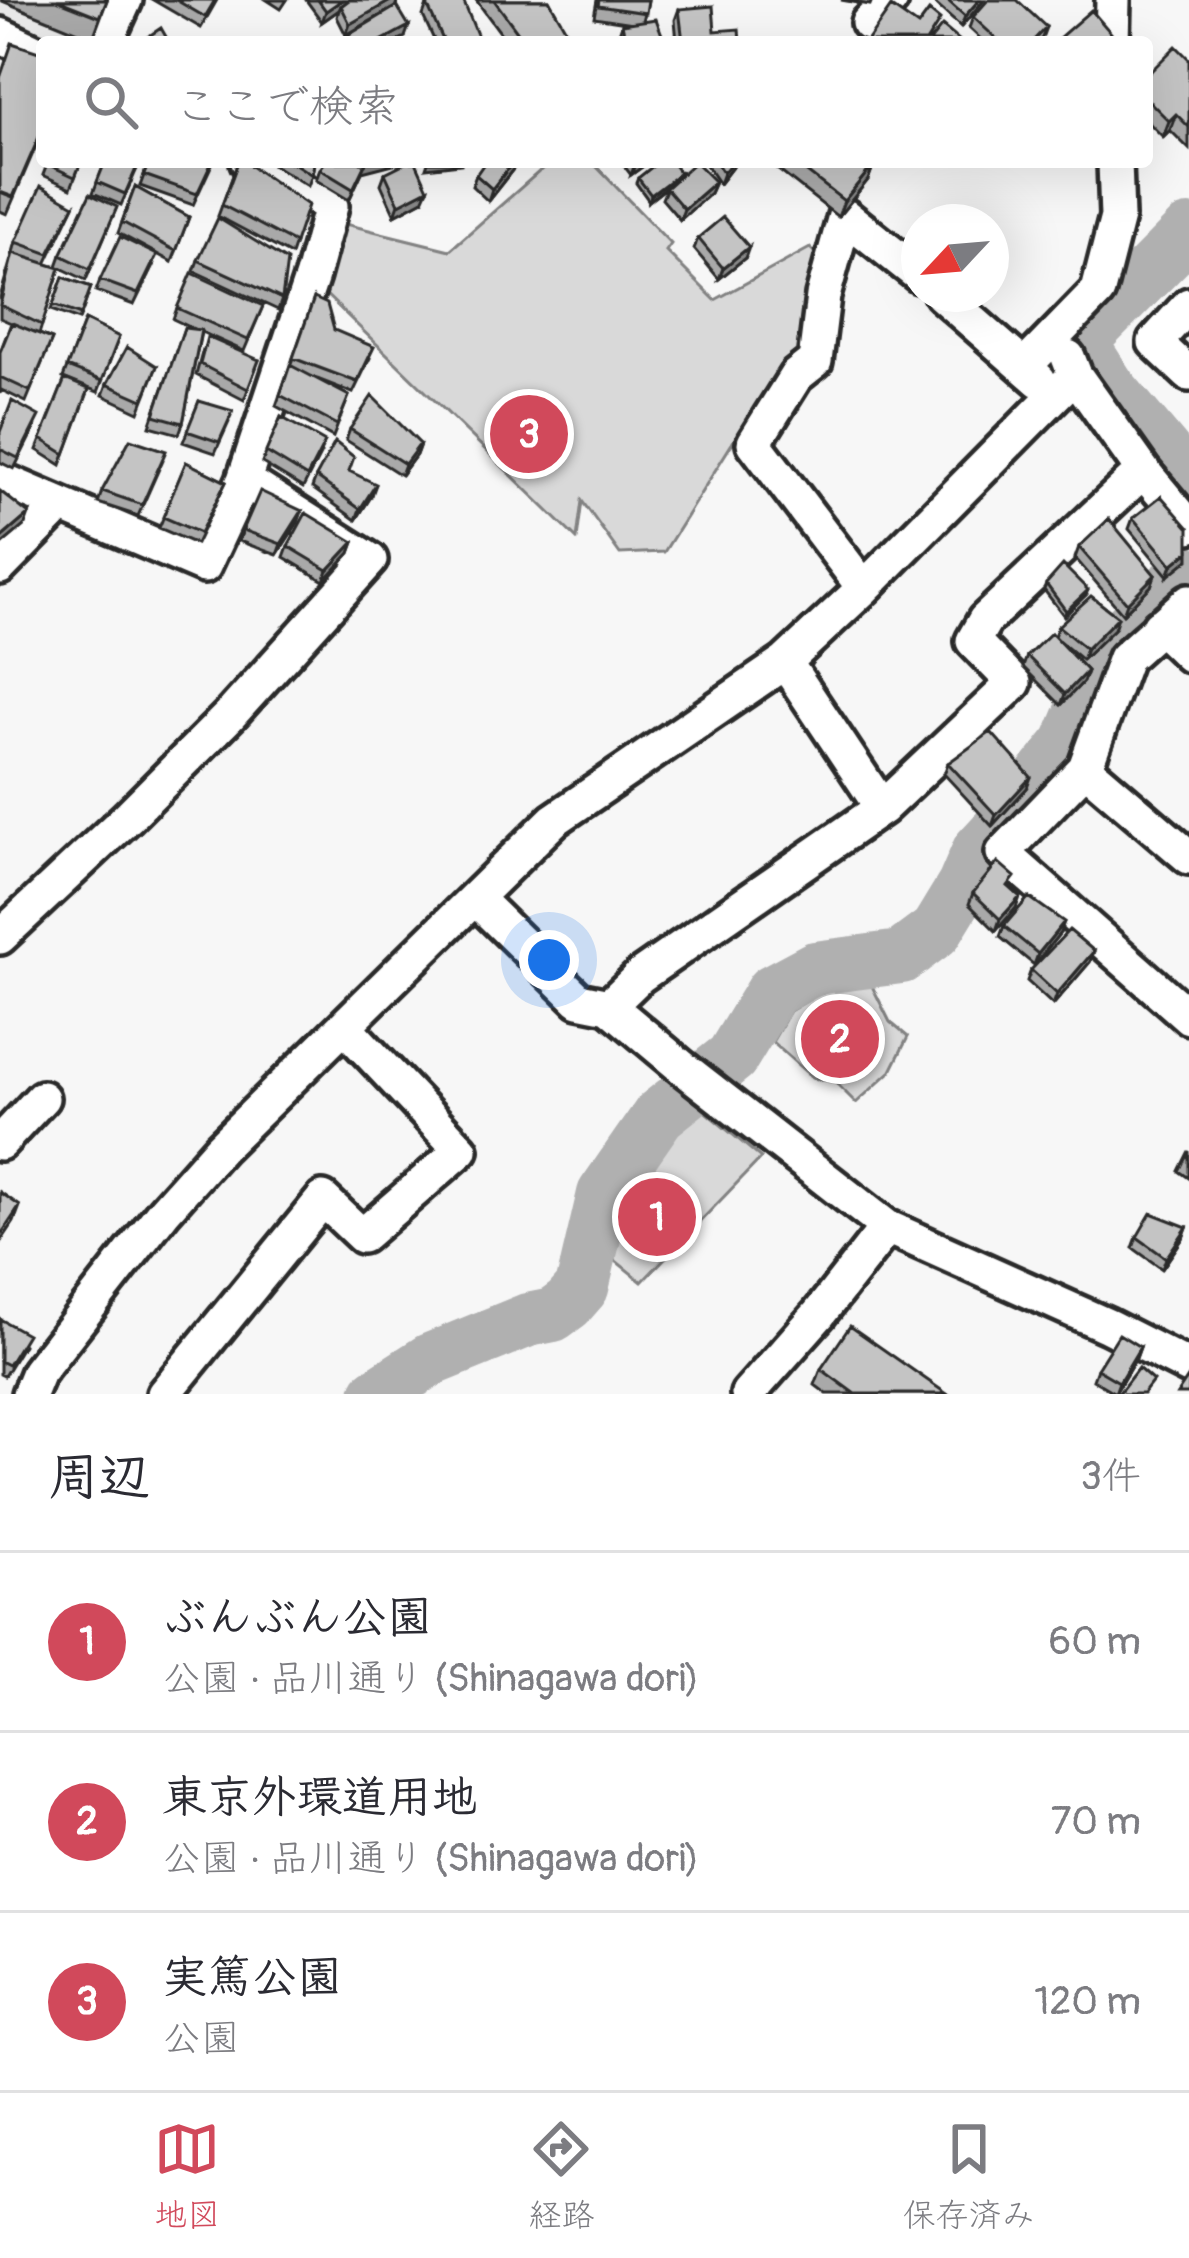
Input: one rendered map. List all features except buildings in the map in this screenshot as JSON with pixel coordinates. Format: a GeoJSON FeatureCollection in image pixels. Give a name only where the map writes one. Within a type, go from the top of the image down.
{"type":"FeatureCollection","features":[{"type":"Feature","properties":{"kind":"street"},"geometry":{"type":"LineString","coordinates":[[109,36],[125,0]]}},
{"type":"Feature","properties":{"kind":"street"},"geometry":{"type":"LineString","coordinates":[[1112,36],[1113,0]]}},
{"type":"Feature","properties":{"kind":"street"},"geometry":{"type":"LineString","coordinates":[[0,35],[36,53]]}},
{"type":"Feature","properties":{"kind":"street"},"geometry":{"type":"LineString","coordinates":[[0,479],[204,566],[244,480],[331,206],[259,168]]}},
{"type":"Feature","properties":{"kind":"street"},"geometry":{"type":"LineString","coordinates":[[1025,366],[1098,291],[1117,217],[1115,168]]}},
{"type":"Feature","properties":{"kind":"street"},"geometry":{"type":"LineString","coordinates":[[864,588],[754,443],[796,376],[815,361],[823,296],[845,216],[901,261]]}},
{"type":"Feature","properties":{"kind":"street"},"geometry":{"type":"LineString","coordinates":[[1189,305],[1155,342],[1189,374]]}},
{"type":"Feature","properties":{"kind":"street"},"geometry":{"type":"LineString","coordinates":[[962,312],[1025,366],[1064,385],[1189,526]]}},
{"type":"Feature","properties":{"kind":"street"},"geometry":{"type":"LineString","coordinates":[[1058,332],[1064,385]]}},
{"type":"Feature","properties":{"kind":"street"},"geometry":{"type":"LineString","coordinates":[[29,1394],[38,1372],[164,1211],[220,1148],[554,820],[785,662],[1064,385]]}},
{"type":"Feature","properties":{"kind":"street"},"geometry":{"type":"LineString","coordinates":[[609,1006],[640,976],[882,808],[1014,682],[973,641],[985,620],[1143,471]]}},
{"type":"Feature","properties":{"kind":"street"},"geometry":{"type":"LineString","coordinates":[[0,937],[231,714],[370,560],[244,480]]}},
{"type":"Feature","properties":{"kind":"street"},"geometry":{"type":"LineString","coordinates":[[0,567],[60,506]]}},
{"type":"Feature","properties":{"kind":"street"},"geometry":{"type":"LineString","coordinates":[[1189,602],[1125,658],[1085,768],[1003,853],[1189,1017]]}},
{"type":"Feature","properties":{"kind":"street"},"geometry":{"type":"LineString","coordinates":[[1160,626],[1189,655]]}},
{"type":"Feature","properties":{"kind":"street"},"geometry":{"type":"LineString","coordinates":[[785,662],[882,808]]}},
{"type":"Feature","properties":{"kind":"street"},"geometry":{"type":"LineString","coordinates":[[1085,768],[1189,857]]}},
{"type":"Feature","properties":{"kind":"street"},"geometry":{"type":"LineString","coordinates":[[476,899],[579,1000],[609,1006],[887,1227],[1189,1367]]}},
{"type":"Feature","properties":{"kind":"street"},"geometry":{"type":"LineString","coordinates":[[164,1394],[322,1199],[362,1236],[461,1150],[345,1027]]}},
{"type":"Feature","properties":{"kind":"street"},"geometry":{"type":"LineString","coordinates":[[0,1142],[42,1098]]}},
{"type":"Feature","properties":{"kind":"street"},"geometry":{"type":"LineString","coordinates":[[748,1394],[887,1227]]}},
{"type":"Feature","properties":{"kind":"shaded area"},"geometry":{"type":"Polygon","coordinates":[[[0,0],[91,0],[73,36],[37,36],[0,19],[0,0]]]}},
{"type":"Feature","properties":{"kind":"shaded area"},"geometry":{"type":"Polygon","coordinates":[[[543,168],[598,168],[671,244],[666,251],[715,300],[810,248],[821,259],[808,356],[743,426],[664,552],[620,554],[582,501],[577,539],[311,280],[333,221],[450,250],[543,168]]]}},
{"type":"Feature","properties":{"kind":"shaded area"},"geometry":{"type":"Polygon","coordinates":[[[868,978],[890,1022],[908,1037],[891,1071],[856,1103],[835,1082],[813,1078],[772,1042],[790,1011],[817,995],[868,978]]]}},
{"type":"Feature","properties":{"kind":"shaded area"},"geometry":{"type":"Polygon","coordinates":[[[695,1103],[761,1158],[642,1282],[596,1245],[651,1145],[695,1103]]]}},
{"type":"Feature","properties":{"kind":"waterway"},"geometry":{"type":"LineString","coordinates":[[1189,232],[1080,342],[1109,387],[1189,482]]}},
{"type":"Feature","properties":{"kind":"waterway"},"geometry":{"type":"LineString","coordinates":[[377,1394],[430,1360],[528,1320],[553,1315],[568,1304],[582,1288],[604,1194],[659,1115],[732,1057],[772,991],[815,968],[901,957],[936,931],[979,850],[1069,743],[1107,652],[1159,596],[1189,573]]}},
{"type":"Feature","properties":{"kind":"place","name":"実篤公園"},"geometry":{"type":"Point","coordinates":[529,434]}},
{"type":"Feature","properties":{"kind":"place","name":"東京外環道用地"},"geometry":{"type":"Point","coordinates":[840,1039]}},
{"type":"Feature","properties":{"kind":"place","name":"ぶんぶん公園"},"geometry":{"type":"Point","coordinates":[657,1217]}}]}
